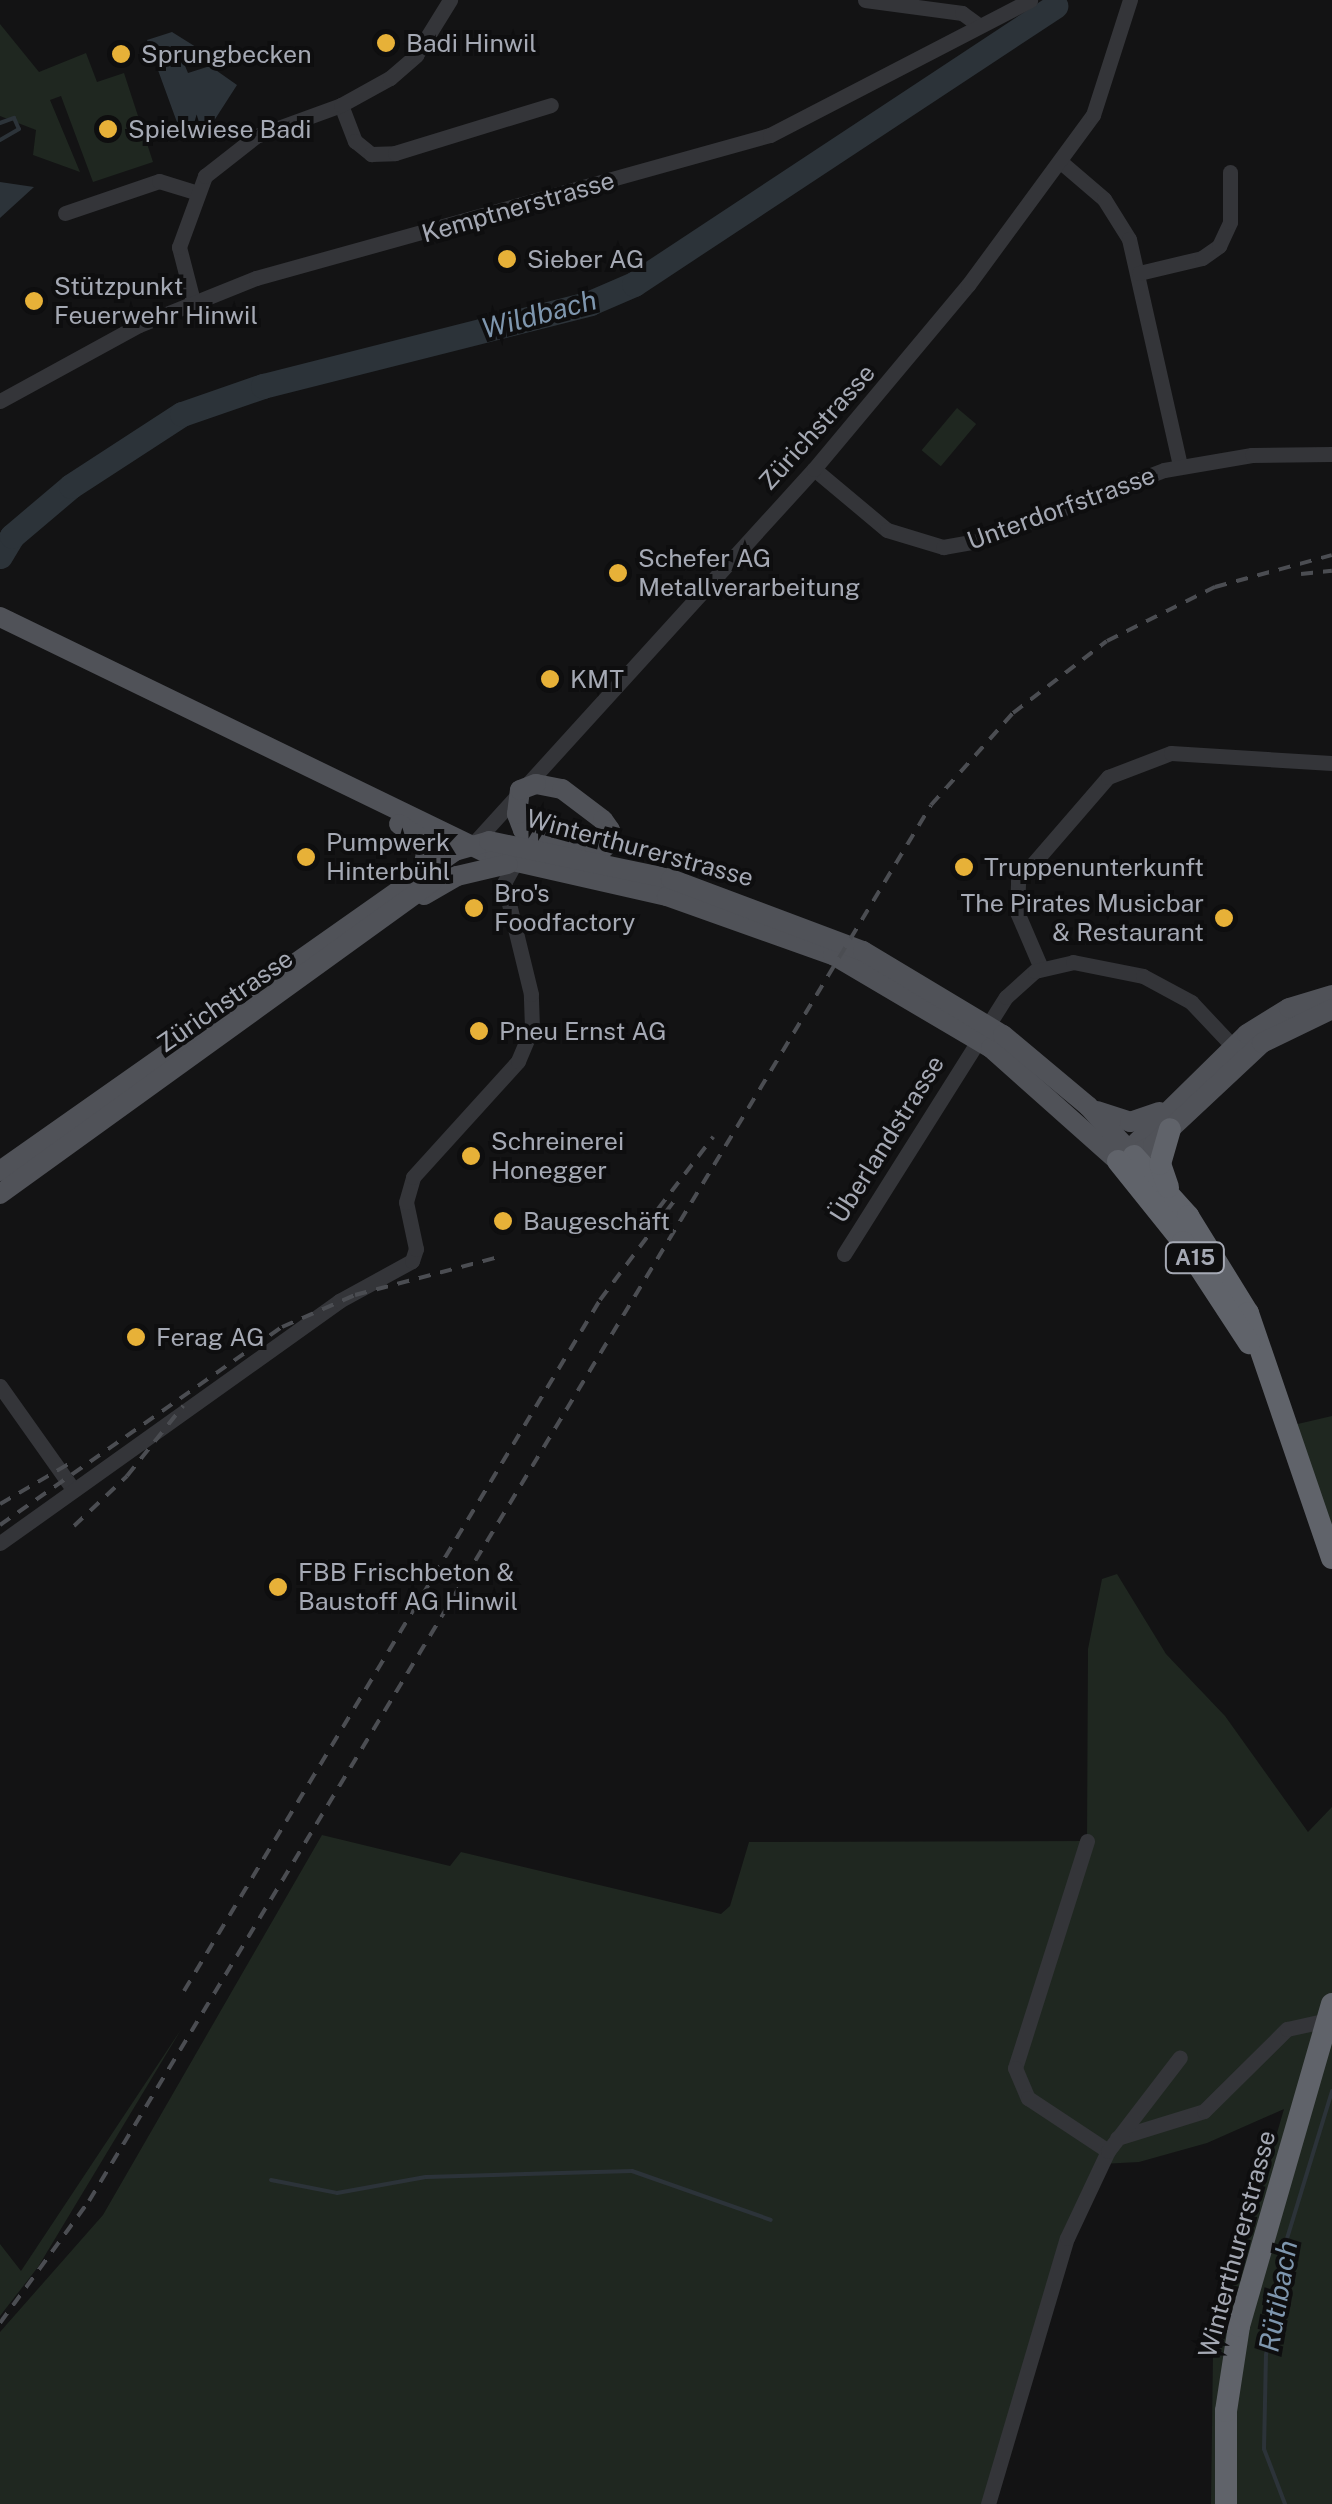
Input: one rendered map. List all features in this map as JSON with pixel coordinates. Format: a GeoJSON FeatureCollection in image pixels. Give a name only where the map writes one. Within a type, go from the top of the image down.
{"type":"FeatureCollection","features":[{"type":"Feature","properties":{"kind":"highway"},"geometry":{"type":"LineString","coordinates":[[1168,1119],[1160,1164],[1172,1195]]}},
{"type":"Feature","properties":{"kind":"highway","name":"A15"},"geometry":{"type":"LineString","coordinates":[[1126,1156],[1172,1195],[1232,1283],[1264,1362],[1332,1558]]}},
{"type":"Feature","properties":{"kind":"highway","name":"A15"},"geometry":{"type":"LineString","coordinates":[[1126,1156],[1264,1362]]}},
{"type":"Feature","properties":{"kind":"highway","name":"Winterthurerstrasse"},"geometry":{"type":"LineString","coordinates":[[1226,2504],[1226,2411],[1239,2326],[1332,2004]]}},
{"type":"Feature","properties":{"kind":"main road","name":"Winterthurerstrasse"},"geometry":{"type":"LineString","coordinates":[[0,617],[349,788],[515,863],[690,903],[833,954],[992,1048],[1126,1156]]}},
{"type":"Feature","properties":{"kind":"main road"},"geometry":{"type":"LineString","coordinates":[[542,784],[562,789],[607,823],[608,841],[587,858],[565,842],[523,830],[516,814],[520,790],[542,784]]}},
{"type":"Feature","properties":{"kind":"main road"},"geometry":{"type":"LineString","coordinates":[[349,788],[372,810],[426,840],[430,856],[422,874]]}},
{"type":"Feature","properties":{"kind":"main road","name":"Winterthurerstrasse"},"geometry":{"type":"LineString","coordinates":[[473,844],[503,842],[587,858],[773,912],[883,961],[1003,1035],[1088,1106],[1126,1156]]}},
{"type":"Feature","properties":{"kind":"main road","name":"Zürichstrasse"},"geometry":{"type":"LineString","coordinates":[[0,1171],[422,874],[473,844]]}},
{"type":"Feature","properties":{"kind":"main road","name":"Zürichstrasse"},"geometry":{"type":"LineString","coordinates":[[0,1194],[408,902],[464,859],[473,844]]}},
{"type":"Feature","properties":{"kind":"main road"},"geometry":{"type":"LineString","coordinates":[[408,902],[470,872],[515,863]]}},
{"type":"Feature","properties":{"kind":"main road"},"geometry":{"type":"LineString","coordinates":[[1126,1156],[1280,1012],[1332,995]]}},
{"type":"Feature","properties":{"kind":"main road"},"geometry":{"type":"LineString","coordinates":[[1238,1052],[1332,1008]]}},
{"type":"Feature","properties":{"kind":"main road"},"geometry":{"type":"LineString","coordinates":[[1088,1106],[1126,1122],[1168,1119]]}},
{"type":"Feature","properties":{"kind":"street"},"geometry":{"type":"LineString","coordinates":[[193,301],[179,247],[194,192],[220,161],[256,136],[341,105],[416,55],[450,0]]}},
{"type":"Feature","properties":{"kind":"street"},"geometry":{"type":"LineString","coordinates":[[865,0],[962,13],[976,23]]}},
{"type":"Feature","properties":{"kind":"street","name":"Kemptnerstrasse"},"geometry":{"type":"LineString","coordinates":[[0,401],[193,301],[770,135],[976,23],[1030,0]]}},
{"type":"Feature","properties":{"kind":"street","name":"Zürichstrasse"},"geometry":{"type":"LineString","coordinates":[[473,844],[814,470],[1062,163],[1108,83],[1130,0]]}},
{"type":"Feature","properties":{"kind":"street"},"geometry":{"type":"LineString","coordinates":[[341,105],[356,142],[371,154],[395,153],[551,105]]}},
{"type":"Feature","properties":{"kind":"street"},"geometry":{"type":"LineString","coordinates":[[1062,163],[1112,208],[1139,273],[1180,466]]}},
{"type":"Feature","properties":{"kind":"street"},"geometry":{"type":"LineString","coordinates":[[1139,273],[1202,258],[1219,246],[1230,222],[1230,172]]}},
{"type":"Feature","properties":{"kind":"street"},"geometry":{"type":"LineString","coordinates":[[65,213],[159,181],[194,192]]}},
{"type":"Feature","properties":{"kind":"street","name":"Unterdorfstrasse"},"geometry":{"type":"LineString","coordinates":[[814,470],[888,530],[943,547],[978,540],[1180,466],[1280,454],[1332,454]]}},
{"type":"Feature","properties":{"kind":"street"},"geometry":{"type":"LineString","coordinates":[[1238,1052],[1191,1002],[1143,976],[1073,962],[1041,968],[1017,912],[1018,881],[1108,777],[1171,753],[1332,763]]}},
{"type":"Feature","properties":{"kind":"street"},"geometry":{"type":"LineString","coordinates":[[0,1542],[339,1301],[412,1260],[416,1249],[406,1202],[413,1177],[518,1061],[530,1035],[531,994],[504,883],[515,863]]}},
{"type":"Feature","properties":{"kind":"street","name":"Überlandstrasse"},"geometry":{"type":"LineString","coordinates":[[844,1254],[994,1016],[1017,983],[1041,968]]}},
{"type":"Feature","properties":{"kind":"street"},"geometry":{"type":"LineString","coordinates":[[0,1386],[73,1489]]}},
{"type":"Feature","properties":{"kind":"street"},"geometry":{"type":"LineString","coordinates":[[1087,1841],[1017,2054],[1021,2089],[1112,2144]]}},
{"type":"Feature","properties":{"kind":"street"},"geometry":{"type":"LineString","coordinates":[[1112,2144],[1204,2111],[1233,2089],[1282,2032],[1324,2020]]}},
{"type":"Feature","properties":{"kind":"street"},"geometry":{"type":"LineString","coordinates":[[988,2504],[1050,2282],[1112,2144],[1180,2057]]}},
{"type":"Feature","properties":{"kind":"shaded area"},"geometry":{"type":"Polygon","coordinates":[[[0,24],[39,72],[86,53],[97,82],[124,73],[153,162],[93,182],[61,96],[50,100],[80,172],[33,155],[36,130],[0,116],[0,24]]]}},
{"type":"Feature","properties":{"kind":"shaded area"},"geometry":{"type":"Polygon","coordinates":[[[172,32],[196,47],[183,61],[188,73],[210,66],[237,85],[210,127],[182,136],[147,40],[172,32]]]}},
{"type":"Feature","properties":{"kind":"shaded area"},"geometry":{"type":"Polygon","coordinates":[[[0,182],[34,187],[0,218],[0,182]]]}},
{"type":"Feature","properties":{"kind":"shaded area"},"geometry":{"type":"Polygon","coordinates":[[[957,408],[976,424],[941,466],[922,450],[957,408]]]}},
{"type":"Feature","properties":{"kind":"shaded area"},"geometry":{"type":"Polygon","coordinates":[[[1332,1416],[1332,1558],[1289,1426],[1332,1416]]]}},
{"type":"Feature","properties":{"kind":"shaded area"},"geometry":{"type":"Polygon","coordinates":[[[1117,1574],[1166,1654],[1225,1716],[1308,1832],[1332,1807],[1332,2504],[1211,2504],[1213,2352],[1284,2109],[1207,2143],[1139,2162],[1101,2164],[1067,2238],[988,2504],[0,2504],[0,2332],[103,2215],[322,1835],[450,1866],[461,1852],[721,1914],[730,1906],[749,1842],[1087,1841],[1088,1649],[1102,1579],[1117,1574]]]}},
{"type":"Feature","properties":{"kind":"shaded area"},"geometry":{"type":"Polygon","coordinates":[[[182,2028],[38,2267],[0,2316],[0,2244],[21,2271],[182,2028]]]}},
{"type":"Feature","properties":{"kind":"waterway","name":"Wildbach"},"geometry":{"type":"LineString","coordinates":[[0,556],[12,536],[71,486],[182,414],[263,386],[590,303],[634,284],[1055,6]]}},
{"type":"Feature","properties":{"kind":"waterway"},"geometry":{"type":"LineString","coordinates":[[0,123],[14,118],[19,129],[0,140]]}},
{"type":"Feature","properties":{"kind":"waterway","name":"Rütibach"},"geometry":{"type":"LineString","coordinates":[[1285,2504],[1264,2449],[1266,2355],[1285,2245],[1332,2091]]}},
{"type":"Feature","properties":{"kind":"waterway"},"geometry":{"type":"LineString","coordinates":[[271,2180],[337,2193],[426,2177],[632,2171],[771,2220]]}},
{"type":"Feature","properties":{"kind":"railway"},"geometry":{"type":"LineString","coordinates":[[0,2323],[89,2201],[931,805],[1013,713],[1107,641],[1215,587],[1332,555]]}},
{"type":"Feature","properties":{"kind":"railway"},"geometry":{"type":"LineString","coordinates":[[1301,574],[1332,571]]}},
{"type":"Feature","properties":{"kind":"railway"},"geometry":{"type":"LineString","coordinates":[[658,1209],[713,1137]]}},
{"type":"Feature","properties":{"kind":"railway"},"geometry":{"type":"LineString","coordinates":[[184,1991],[600,1300],[674,1201]]}},
{"type":"Feature","properties":{"kind":"railway"},"geometry":{"type":"LineString","coordinates":[[0,1525],[282,1327],[355,1295],[499,1257]]}},
{"type":"Feature","properties":{"kind":"railway"},"geometry":{"type":"LineString","coordinates":[[74,1526],[127,1476],[183,1406]]}},
{"type":"Feature","properties":{"kind":"railway"},"geometry":{"type":"LineString","coordinates":[[0,1504],[72,1462]]}},
{"type":"Feature","properties":{"kind":"place","name":"Badi Hinwil"},"geometry":{"type":"Point","coordinates":[386,43]}},
{"type":"Feature","properties":{"kind":"place","name":"Sprungbecken"},"geometry":{"type":"Point","coordinates":[121,54]}},
{"type":"Feature","properties":{"kind":"place","name":"Spielwiese Badi"},"geometry":{"type":"Point","coordinates":[108,129]}},
{"type":"Feature","properties":{"kind":"place","name":"Sieber AG"},"geometry":{"type":"Point","coordinates":[507,259]}},
{"type":"Feature","properties":{"kind":"place","name":"Stützpunkt Feuerwehr Hinwil"},"geometry":{"type":"Point","coordinates":[34,301]}},
{"type":"Feature","properties":{"kind":"place","name":"Schefer AG Metallverarbeitung"},"geometry":{"type":"Point","coordinates":[618,573]}},
{"type":"Feature","properties":{"kind":"place","name":"KMT"},"geometry":{"type":"Point","coordinates":[550,679]}},
{"type":"Feature","properties":{"kind":"place","name":"Pumpwerk Hinterbühl"},"geometry":{"type":"Point","coordinates":[306,857]}},
{"type":"Feature","properties":{"kind":"place","name":"Truppenunterkunft"},"geometry":{"type":"Point","coordinates":[964,867]}},
{"type":"Feature","properties":{"kind":"place","name":"Bro's Foodfactory"},"geometry":{"type":"Point","coordinates":[474,908]}},
{"type":"Feature","properties":{"kind":"place","name":"The Pirates Musicbar & Restaurant"},"geometry":{"type":"Point","coordinates":[1224,918]}},
{"type":"Feature","properties":{"kind":"place","name":"Pneu Ernst AG"},"geometry":{"type":"Point","coordinates":[479,1031]}},
{"type":"Feature","properties":{"kind":"place","name":"Schreinerei Honegger"},"geometry":{"type":"Point","coordinates":[471,1156]}},
{"type":"Feature","properties":{"kind":"place","name":"Baugeschäft"},"geometry":{"type":"Point","coordinates":[503,1221]}},
{"type":"Feature","properties":{"kind":"place","name":"Ferag AG"},"geometry":{"type":"Point","coordinates":[136,1337]}},
{"type":"Feature","properties":{"kind":"place","name":"FBB Frischbeton & Baustoff AG Hinwil"},"geometry":{"type":"Point","coordinates":[278,1587]}}]}
